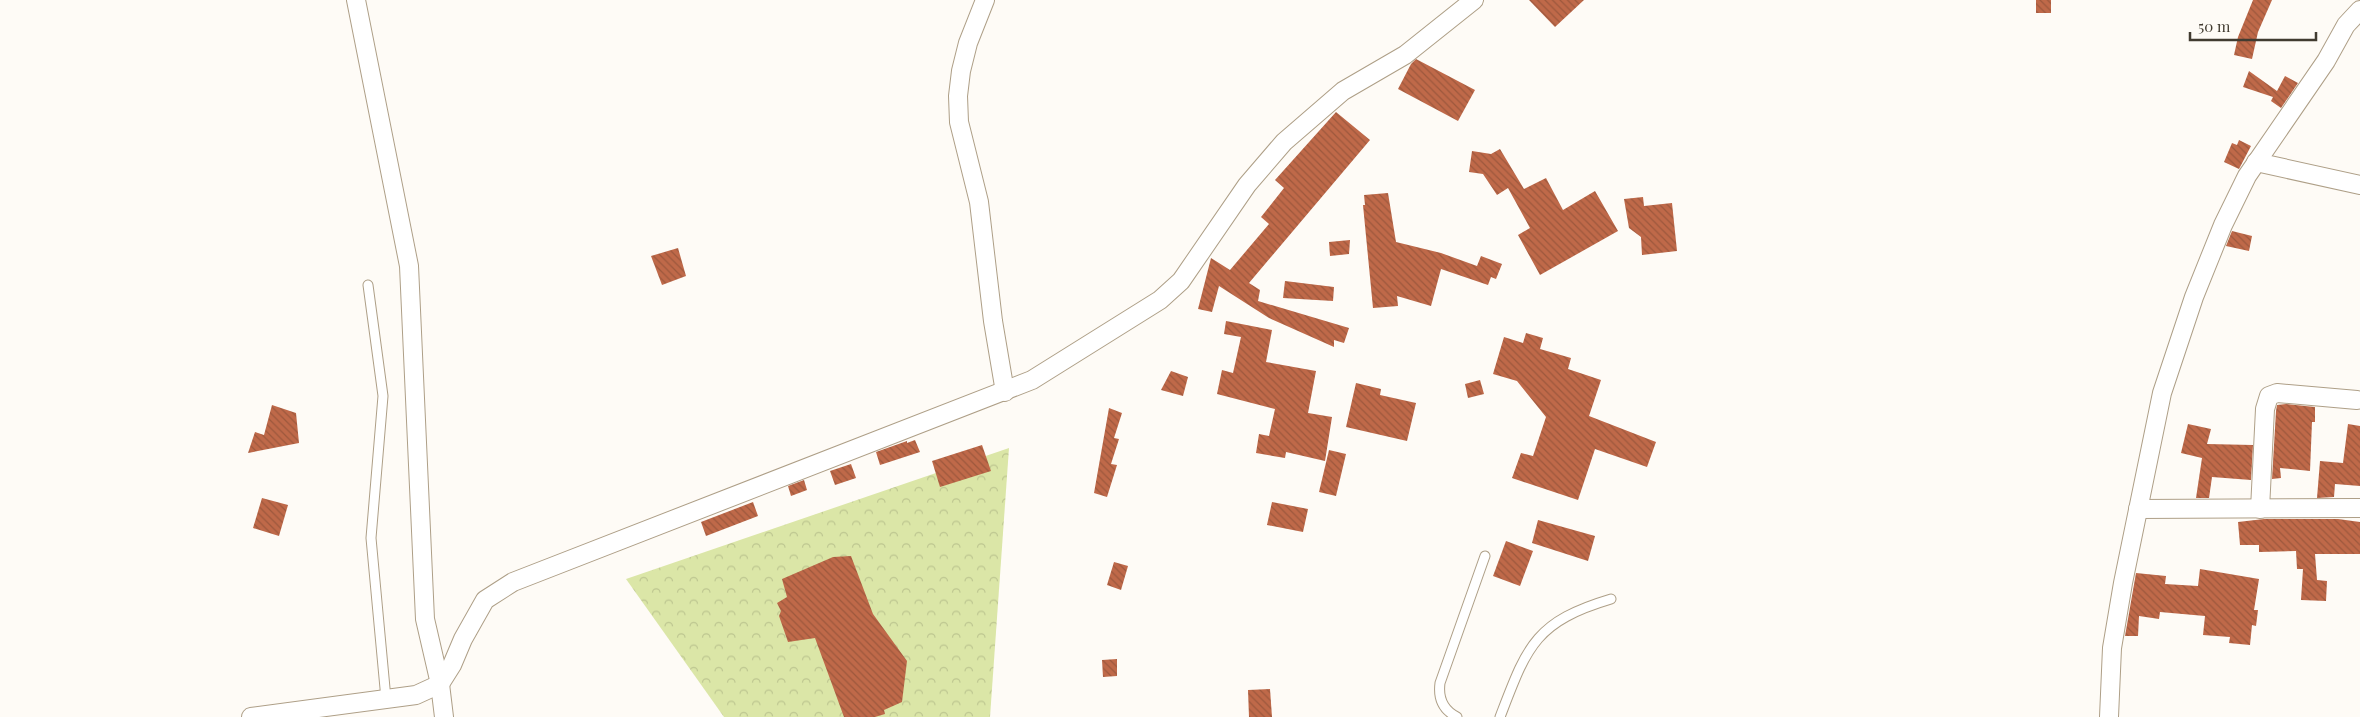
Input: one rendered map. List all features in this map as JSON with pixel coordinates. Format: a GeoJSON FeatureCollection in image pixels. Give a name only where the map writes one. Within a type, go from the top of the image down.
{"type":"FeatureCollection","features":[{"type":"Feature","properties":{"kind":"street"},"geometry":{"type":"LineString","coordinates":[[356,0],[410,266],[424,619],[440,684],[444,717]]}},
{"type":"Feature","properties":{"kind":"street"},"geometry":{"type":"LineString","coordinates":[[985,0],[968,42],[961,72],[958,96],[959,122],[979,202],[993,321],[1005,392]]}},
{"type":"Feature","properties":{"kind":"street"},"geometry":{"type":"LineString","coordinates":[[251,717],[416,695],[440,684],[452,666],[463,639],[485,600],[513,582],[1032,380],[1160,300],[1181,281],[1247,185],[1284,142],[1343,91],[1405,55],[1474,0]]}},
{"type":"Feature","properties":{"kind":"street"},"geometry":{"type":"LineString","coordinates":[[2109,717],[2112,648],[2138,509],[2162,393],[2194,297],[2223,226],[2247,176],[2326,61],[2346,25],[2360,10]]}},
{"type":"Feature","properties":{"kind":"street"},"geometry":{"type":"LineString","coordinates":[[2256,162],[2360,185]]}},
{"type":"Feature","properties":{"kind":"street"},"geometry":{"type":"LineString","coordinates":[[2260,509],[2265,409],[2269,396],[2277,394],[2357,400]]}},
{"type":"Feature","properties":{"kind":"street"},"geometry":{"type":"LineString","coordinates":[[2138,509],[2360,508]]}},
{"type":"Feature","properties":{"kind":"lane"},"geometry":{"type":"LineString","coordinates":[[368,285],[383,396],[371,538],[386,699]]}},
{"type":"Feature","properties":{"kind":"lane"},"geometry":{"type":"LineString","coordinates":[[1457,717],[1448,712],[1441,701],[1440,683],[1485,556]]}},
{"type":"Feature","properties":{"kind":"lane"},"geometry":{"type":"LineString","coordinates":[[1500,717],[1522,660],[1538,636],[1568,614],[1611,599]]}},
{"type":"Feature","properties":{"kind":"green space"},"geometry":{"type":"Polygon","coordinates":[[[1009,448],[990,717],[724,717],[626,579],[1009,448]]]}},
{"type":"Feature","properties":{"kind":"building"},"geometry":{"type":"Polygon","coordinates":[[[1529,0],[1584,0],[1555,27],[1529,0]]]}},
{"type":"Feature","properties":{"kind":"building"},"geometry":{"type":"Polygon","coordinates":[[[2036,0],[2051,0],[2051,13],[2036,13],[2036,0]]]}},
{"type":"Feature","properties":{"kind":"building"},"geometry":{"type":"Polygon","coordinates":[[[2253,0],[2272,0],[2258,32],[2252,59],[2234,55],[2238,37],[2253,0]]]}},
{"type":"Feature","properties":{"kind":"building"},"geometry":{"type":"Polygon","coordinates":[[[1416,59],[1475,90],[1458,121],[1398,89],[1411,64],[1416,59]]]}},
{"type":"Feature","properties":{"kind":"building"},"geometry":{"type":"Polygon","coordinates":[[[2249,71],[2277,91],[2285,76],[2298,83],[2281,108],[2271,101],[2273,97],[2243,87],[2249,71]]]}},
{"type":"Feature","properties":{"kind":"building"},"geometry":{"type":"Polygon","coordinates":[[[1336,112],[1370,140],[1249,283],[1260,290],[1258,301],[1349,328],[1344,343],[1334,340],[1334,347],[1269,318],[1219,286],[1212,312],[1198,309],[1211,258],[1230,270],[1269,224],[1261,217],[1284,188],[1275,180],[1336,112]]]}},
{"type":"Feature","properties":{"kind":"building"},"geometry":{"type":"Polygon","coordinates":[[[2239,140],[2251,146],[2239,169],[2224,162],[2232,143],[2237,145],[2239,140]]]}},
{"type":"Feature","properties":{"kind":"building"},"geometry":{"type":"Polygon","coordinates":[[[1500,149],[1524,189],[1546,178],[1563,210],[1595,191],[1618,231],[1540,275],[1518,235],[1530,228],[1508,188],[1497,195],[1483,174],[1469,172],[1472,151],[1491,154],[1500,149]]]}},
{"type":"Feature","properties":{"kind":"building"},"geometry":{"type":"Polygon","coordinates":[[[1388,193],[1396,242],[1441,253],[1477,266],[1481,256],[1502,264],[1496,279],[1491,277],[1488,285],[1441,269],[1431,306],[1397,296],[1398,306],[1373,308],[1363,205],[1365,205],[1364,195],[1388,193]]]}},
{"type":"Feature","properties":{"kind":"building"},"geometry":{"type":"Polygon","coordinates":[[[1643,197],[1644,206],[1672,203],[1677,251],[1642,255],[1641,237],[1629,228],[1624,199],[1643,197]]]}},
{"type":"Feature","properties":{"kind":"building"},"geometry":{"type":"Polygon","coordinates":[[[2232,231],[2252,236],[2249,251],[2226,246],[2232,231]]]}},
{"type":"Feature","properties":{"kind":"building"},"geometry":{"type":"Polygon","coordinates":[[[1350,240],[1349,254],[1330,256],[1329,242],[1350,240]]]}},
{"type":"Feature","properties":{"kind":"building"},"geometry":{"type":"Polygon","coordinates":[[[678,248],[686,276],[662,285],[651,256],[678,248]]]}},
{"type":"Feature","properties":{"kind":"building"},"geometry":{"type":"Polygon","coordinates":[[[1285,281],[1334,287],[1333,301],[1283,298],[1285,281]]]}},
{"type":"Feature","properties":{"kind":"building"},"geometry":{"type":"Polygon","coordinates":[[[1226,321],[1272,330],[1266,362],[1316,371],[1308,413],[1332,417],[1325,461],[1286,452],[1285,458],[1256,453],[1259,434],[1269,436],[1275,409],[1217,394],[1222,370],[1233,373],[1241,337],[1224,334],[1226,321]]]}},
{"type":"Feature","properties":{"kind":"building"},"geometry":{"type":"Polygon","coordinates":[[[1526,333],[1543,338],[1540,349],[1571,358],[1568,369],[1601,380],[1589,416],[1656,442],[1647,467],[1595,449],[1578,500],[1512,478],[1521,453],[1533,456],[1546,417],[1517,381],[1493,374],[1504,337],[1523,343],[1526,333]]]}},
{"type":"Feature","properties":{"kind":"building"},"geometry":{"type":"Polygon","coordinates":[[[1171,371],[1188,377],[1183,396],[1161,390],[1171,371]]]}},
{"type":"Feature","properties":{"kind":"building"},"geometry":{"type":"Polygon","coordinates":[[[1480,380],[1484,394],[1468,398],[1465,384],[1480,380]]]}},
{"type":"Feature","properties":{"kind":"building"},"geometry":{"type":"Polygon","coordinates":[[[1356,383],[1381,389],[1380,395],[1416,403],[1407,441],[1346,427],[1356,383]]]}},
{"type":"Feature","properties":{"kind":"building"},"geometry":{"type":"Polygon","coordinates":[[[272,405],[296,413],[299,443],[248,453],[255,432],[264,435],[272,405]]]}},
{"type":"Feature","properties":{"kind":"building"},"geometry":{"type":"Polygon","coordinates":[[[2277,405],[2315,407],[2315,422],[2312,422],[2310,471],[2280,468],[2281,478],[2272,479],[2277,405]]]}},
{"type":"Feature","properties":{"kind":"building"},"geometry":{"type":"Polygon","coordinates":[[[1109,408],[1122,413],[1114,438],[1119,439],[1111,464],[1117,465],[1107,497],[1094,493],[1109,408]]]}},
{"type":"Feature","properties":{"kind":"building"},"geometry":{"type":"Polygon","coordinates":[[[2188,424],[2211,429],[2207,444],[2253,445],[2251,480],[2212,477],[2209,498],[2196,498],[2202,458],[2181,453],[2188,424]]]}},
{"type":"Feature","properties":{"kind":"building"},"geometry":{"type":"Polygon","coordinates":[[[2348,424],[2360,426],[2360,486],[2335,484],[2334,497],[2317,498],[2320,461],[2343,463],[2348,424]]]}},
{"type":"Feature","properties":{"kind":"building"},"geometry":{"type":"Polygon","coordinates":[[[915,440],[920,452],[880,465],[876,452],[915,440]]]}},
{"type":"Feature","properties":{"kind":"building"},"geometry":{"type":"Polygon","coordinates":[[[982,445],[991,471],[940,487],[932,461],[982,445]]]}},
{"type":"Feature","properties":{"kind":"building"},"geometry":{"type":"Polygon","coordinates":[[[1329,450],[1346,454],[1336,496],[1319,492],[1329,450]]]}},
{"type":"Feature","properties":{"kind":"building"},"geometry":{"type":"Polygon","coordinates":[[[851,464],[856,478],[835,485],[830,471],[851,464]]]}},
{"type":"Feature","properties":{"kind":"building"},"geometry":{"type":"Polygon","coordinates":[[[804,480],[807,490],[791,496],[788,486],[804,480]]]}},
{"type":"Feature","properties":{"kind":"building"},"geometry":{"type":"Polygon","coordinates":[[[262,498],[288,505],[279,536],[253,528],[262,498]]]}},
{"type":"Feature","properties":{"kind":"building"},"geometry":{"type":"Polygon","coordinates":[[[753,502],[758,516],[706,536],[701,522],[753,502]]]}},
{"type":"Feature","properties":{"kind":"building"},"geometry":{"type":"Polygon","coordinates":[[[1272,502],[1308,509],[1303,532],[1267,525],[1272,502]]]}},
{"type":"Feature","properties":{"kind":"building"},"geometry":{"type":"Polygon","coordinates":[[[2264,519],[2338,519],[2360,522],[2360,554],[2315,554],[2317,580],[2327,581],[2326,601],[2301,600],[2303,569],[2297,569],[2296,551],[2259,552],[2259,545],[2240,545],[2238,522],[2264,519]]]}},
{"type":"Feature","properties":{"kind":"building"},"geometry":{"type":"Polygon","coordinates":[[[1538,520],[1595,536],[1588,561],[1532,543],[1538,520]]]}},
{"type":"Feature","properties":{"kind":"building"},"geometry":{"type":"Polygon","coordinates":[[[1506,541],[1533,551],[1520,586],[1493,576],[1506,541]]]}},
{"type":"Feature","properties":{"kind":"building"},"geometry":{"type":"Polygon","coordinates":[[[851,556],[873,614],[907,661],[902,702],[884,710],[885,714],[875,717],[844,717],[815,638],[788,642],[779,616],[781,611],[777,603],[787,597],[782,579],[833,557],[851,556]]]}},
{"type":"Feature","properties":{"kind":"building"},"geometry":{"type":"Polygon","coordinates":[[[1114,562],[1128,566],[1121,590],[1107,585],[1114,562]]]}},
{"type":"Feature","properties":{"kind":"building"},"geometry":{"type":"Polygon","coordinates":[[[2200,569],[2259,579],[2254,610],[2258,610],[2256,626],[2252,625],[2250,645],[2229,643],[2230,637],[2203,635],[2205,616],[2160,612],[2159,619],[2139,616],[2138,636],[2125,636],[2136,573],[2166,576],[2165,584],[2198,586],[2200,569]]]}},
{"type":"Feature","properties":{"kind":"building"},"geometry":{"type":"Polygon","coordinates":[[[1117,659],[1117,676],[1103,677],[1102,660],[1117,659]]]}},
{"type":"Feature","properties":{"kind":"building"},"geometry":{"type":"Polygon","coordinates":[[[1270,689],[1272,717],[1249,717],[1248,690],[1270,689]]]}}]}
